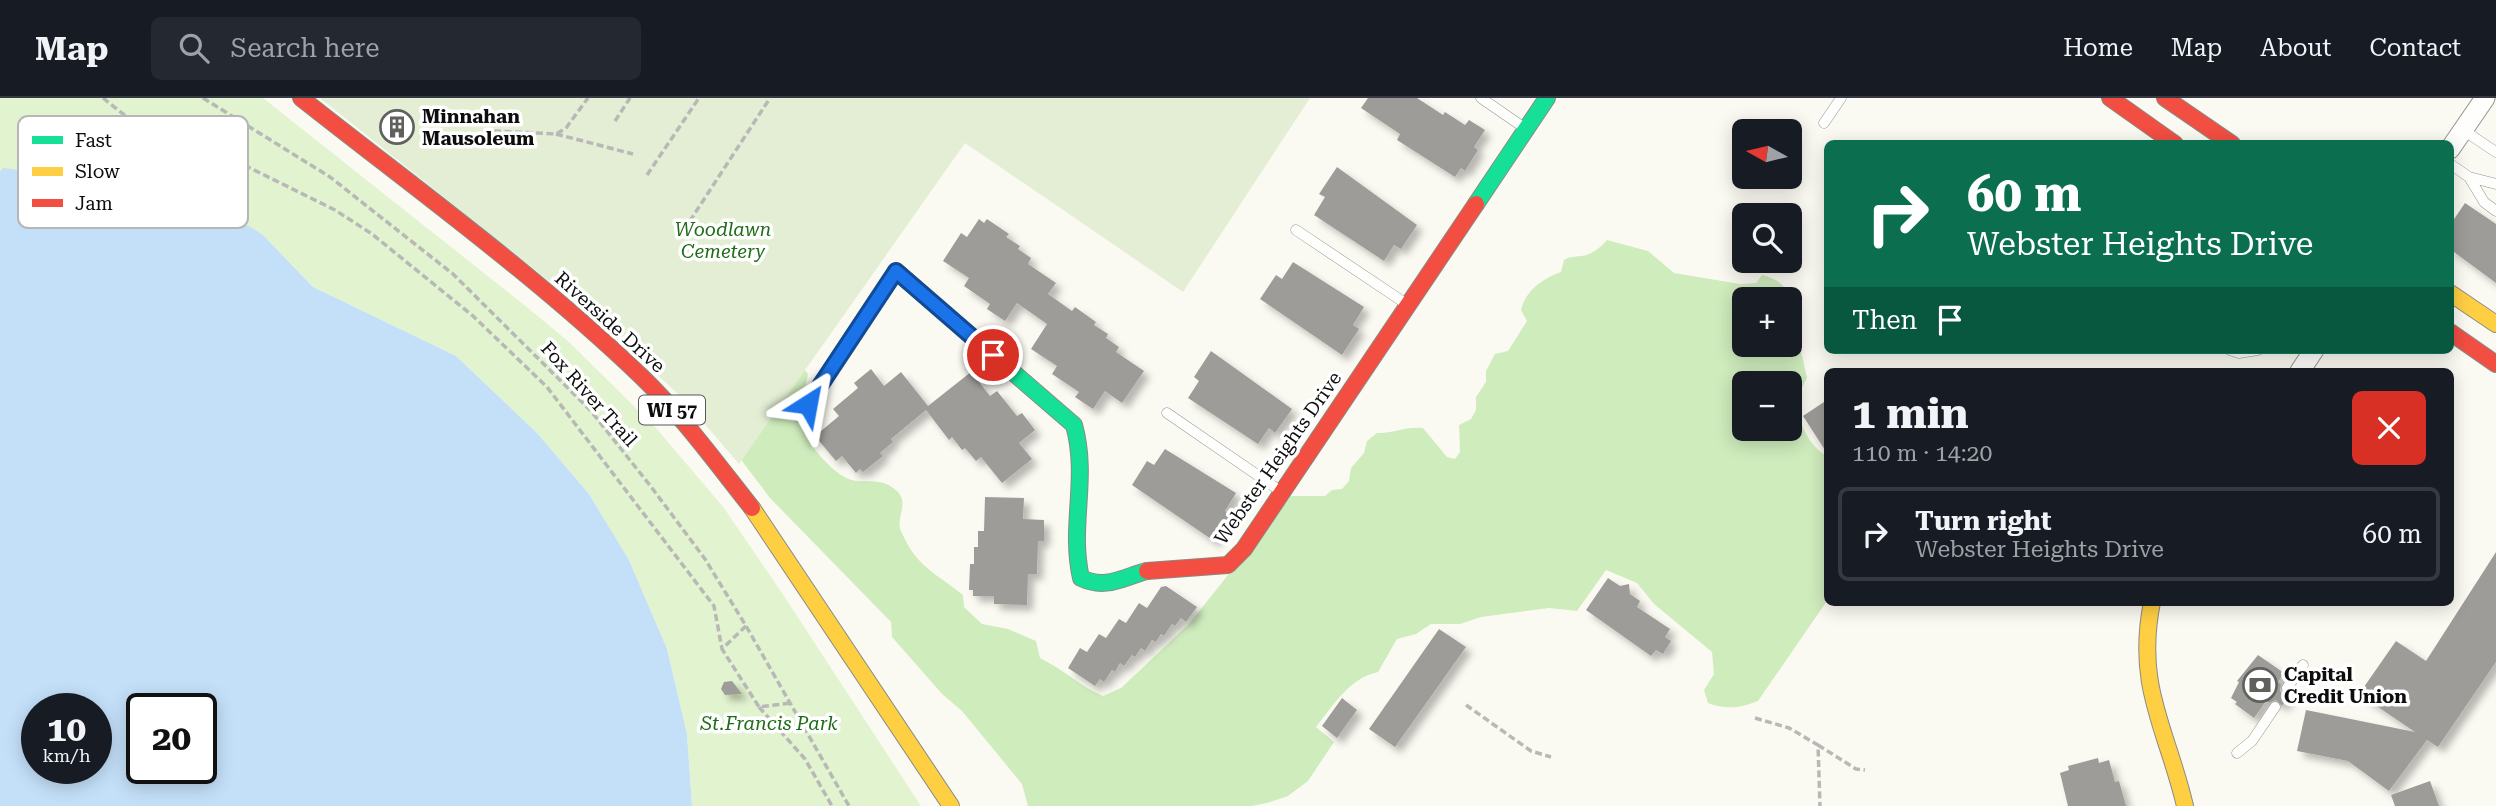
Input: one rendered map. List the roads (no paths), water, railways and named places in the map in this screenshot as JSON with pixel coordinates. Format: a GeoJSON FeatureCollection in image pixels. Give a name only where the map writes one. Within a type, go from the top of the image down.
{"type":"FeatureCollection","features":[{"type":"Feature","properties":{"kind":"street","name":"Riverside Drive"},"geometry":{"type":"LineString","coordinates":[[301,98],[555,298],[644,379],[685,424],[761,519],[951,806]]}},
{"type":"Feature","properties":{"kind":"street","name":"Webster Heights Drive"},"geometry":{"type":"LineString","coordinates":[[896,271],[1074,425],[1081,442],[1083,461],[1075,559],[1081,578],[1091,583],[1111,584],[1144,571],[1228,565],[1244,549],[1547,98]]}},
{"type":"Feature","properties":{"kind":"street"},"geometry":{"type":"LineString","coordinates":[[2110,98],[2169,140]]}},
{"type":"Feature","properties":{"kind":"street"},"geometry":{"type":"LineString","coordinates":[[2165,98],[2226,140]]}},
{"type":"Feature","properties":{"kind":"street"},"geometry":{"type":"LineString","coordinates":[[2454,143],[2485,98]]}},
{"type":"Feature","properties":{"kind":"street"},"geometry":{"type":"LineString","coordinates":[[2454,296],[2496,324]]}},
{"type":"Feature","properties":{"kind":"street"},"geometry":{"type":"LineString","coordinates":[[2454,335],[2496,365]]}},
{"type":"Feature","properties":{"kind":"street"},"geometry":{"type":"LineString","coordinates":[[2151,606],[2144,652],[2146,675],[2185,806]]}},
{"type":"Feature","properties":{"kind":"lane"},"geometry":{"type":"LineString","coordinates":[[1481,98],[1526,129]]}},
{"type":"Feature","properties":{"kind":"lane"},"geometry":{"type":"LineString","coordinates":[[1824,123],[1841,98]]}},
{"type":"Feature","properties":{"kind":"lane"},"geometry":{"type":"LineString","coordinates":[[2463,130],[2496,152]]}},
{"type":"Feature","properties":{"kind":"lane"},"geometry":{"type":"LineString","coordinates":[[2454,167],[2469,177],[2496,184]]}},
{"type":"Feature","properties":{"kind":"lane"},"geometry":{"type":"LineString","coordinates":[[2469,177],[2484,202],[2496,211]]}},
{"type":"Feature","properties":{"kind":"lane"},"geometry":{"type":"LineString","coordinates":[[1296,230],[1408,305]]}},
{"type":"Feature","properties":{"kind":"lane"},"geometry":{"type":"LineString","coordinates":[[799,417],[896,271]]}},
{"type":"Feature","properties":{"kind":"lane"},"geometry":{"type":"LineString","coordinates":[[1167,413],[1282,492]]}},
{"type":"Feature","properties":{"kind":"lane"},"geometry":{"type":"LineString","coordinates":[[2287,688],[2303,665]]}},
{"type":"Feature","properties":{"kind":"lane"},"geometry":{"type":"LineString","coordinates":[[2237,753],[2252,741],[2275,707]]}},
{"type":"Feature","properties":{"kind":"water"},"geometry":{"type":"Polygon","coordinates":[[[3,168],[18,170],[18,228],[248,226],[262,234],[313,287],[456,356],[537,433],[589,494],[629,560],[667,649],[687,734],[692,806],[0,806],[0,172],[3,168]]]}},
{"type":"Feature","properties":{"kind":"place","name":"Minnahan Mausoleum"},"geometry":{"type":"Point","coordinates":[397,127]}},
{"type":"Feature","properties":{"kind":"place","name":"Capital Credit Union"},"geometry":{"type":"Point","coordinates":[2260,685]}},
{"type":"Feature","properties":{"kind":"park label","name":"Woodlawn Cemetery"},"geometry":{"type":"Point","coordinates":[723,240]}},
{"type":"Feature","properties":{"kind":"park label","name":"St.Francis Park"},"geometry":{"type":"Point","coordinates":[769,723]}}]}
